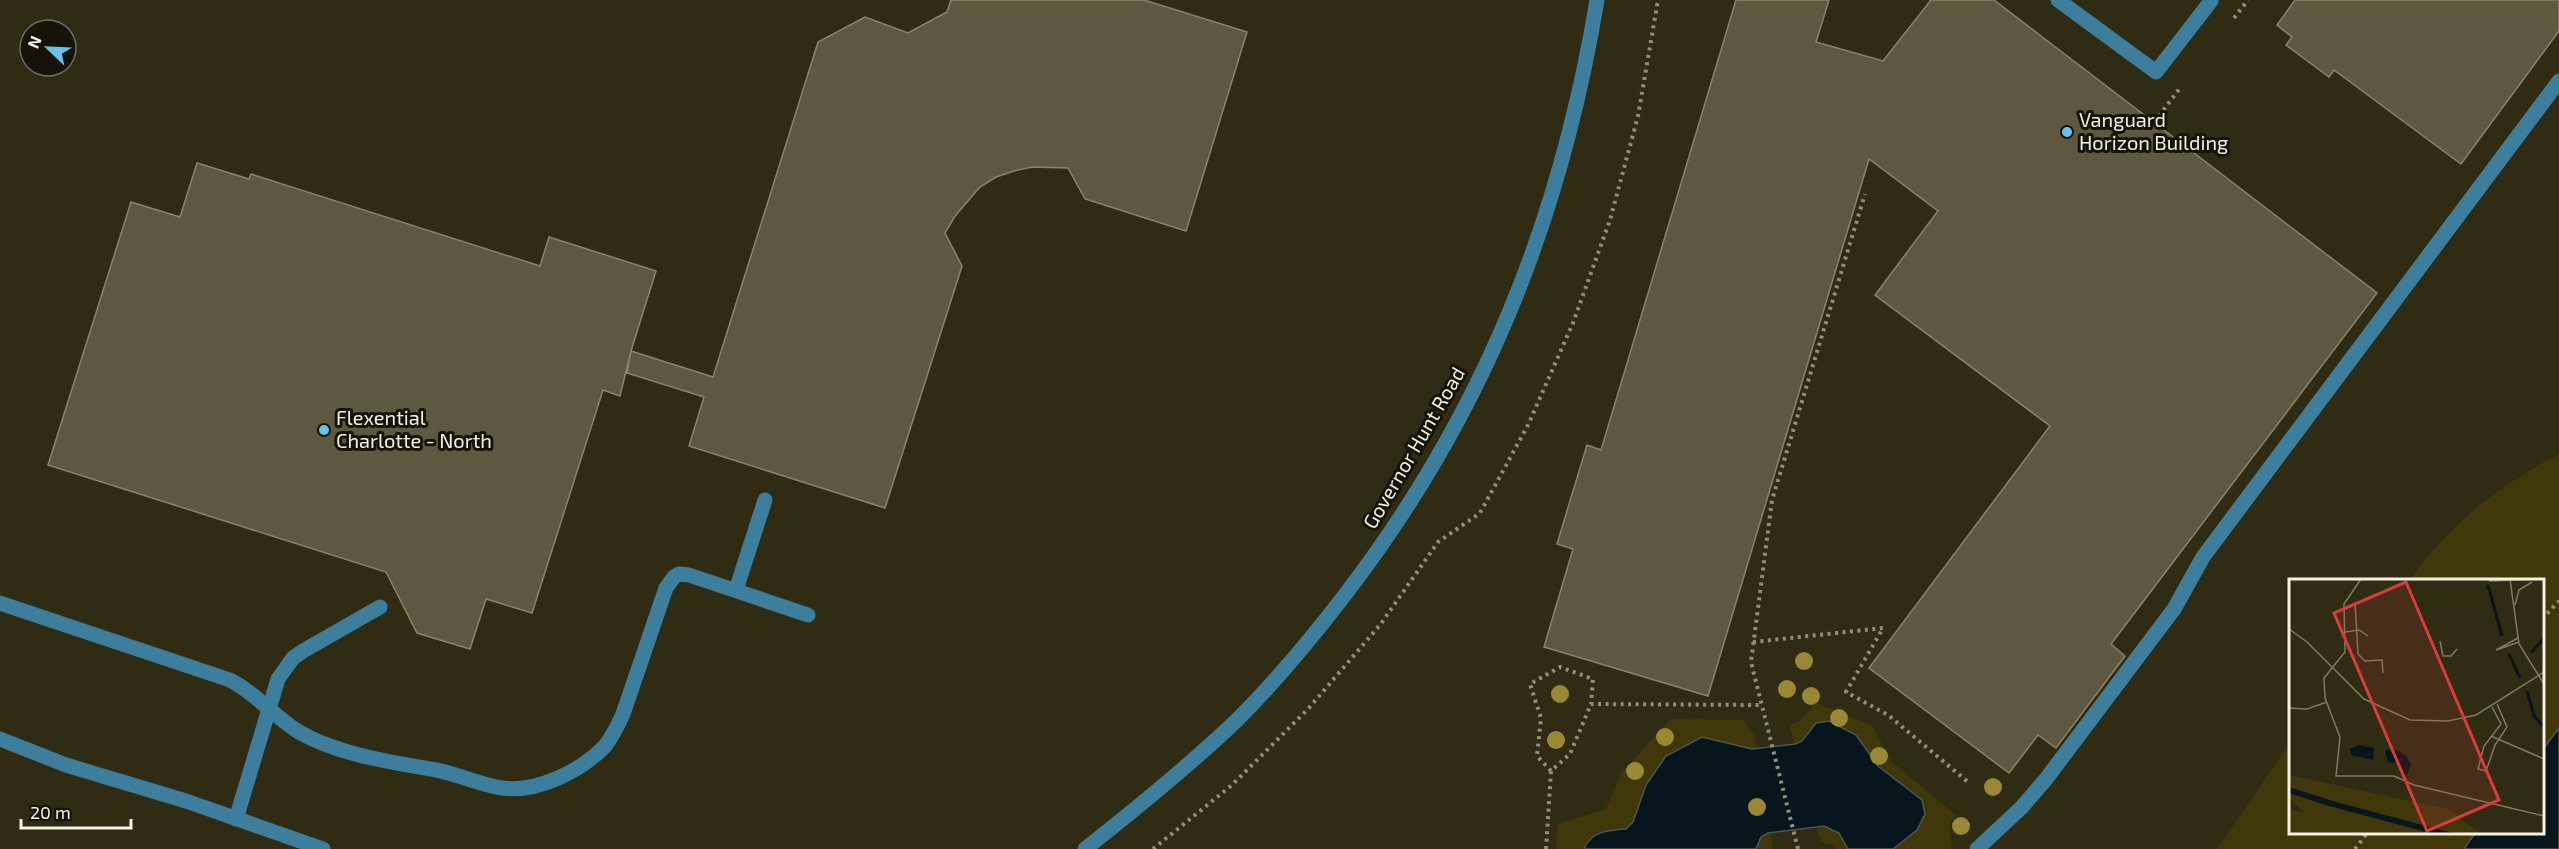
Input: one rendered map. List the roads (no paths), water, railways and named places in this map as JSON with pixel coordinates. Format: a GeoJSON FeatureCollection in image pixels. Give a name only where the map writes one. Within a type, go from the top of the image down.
{"type":"FeatureCollection","features":[{"type":"Feature","properties":{"kind":"street","name":"Governor Hunt Road"},"geometry":{"type":"LineString","coordinates":[[1084,849],[1156,794],[1238,718],[1313,636],[1381,548],[1442,451],[1495,349],[1523,281],[1560,171],[1575,115],[1597,0]]}},
{"type":"Feature","properties":{"kind":"street"},"geometry":{"type":"LineString","coordinates":[[2058,0],[2157,72],[2210,0]]}},
{"type":"Feature","properties":{"kind":"street"},"geometry":{"type":"LineString","coordinates":[[1977,849],[2022,807],[2053,770],[2174,609],[2203,557],[2559,81]]}},
{"type":"Feature","properties":{"kind":"street"},"geometry":{"type":"LineString","coordinates":[[736,590],[765,500]]}},
{"type":"Feature","properties":{"kind":"street"},"geometry":{"type":"LineString","coordinates":[[0,603],[230,680],[243,686],[300,732],[370,758],[444,771],[501,788],[529,787],[562,776],[593,757],[616,730],[661,600],[674,577],[684,574],[808,615]]}},
{"type":"Feature","properties":{"kind":"street"},"geometry":{"type":"LineString","coordinates":[[236,819],[278,678],[293,658],[380,607]]}},
{"type":"Feature","properties":{"kind":"street"},"geometry":{"type":"LineString","coordinates":[[0,739],[48,758],[323,849]]}},
{"type":"Feature","properties":{"kind":"place","name":"Vanguard Horizon Building"},"geometry":{"type":"Point","coordinates":[2067,132]}},
{"type":"Feature","properties":{"kind":"place","name":"Flexential Charlotte - North"},"geometry":{"type":"Point","coordinates":[324,430]}}]}
